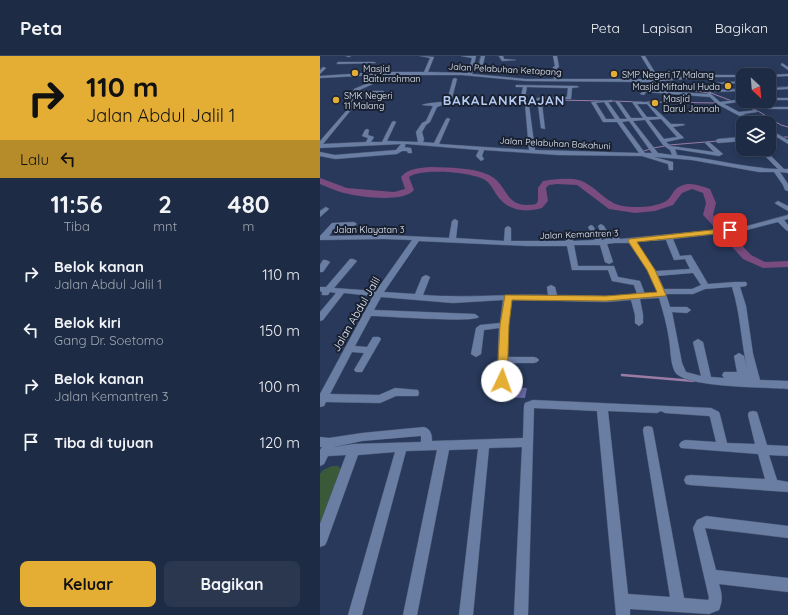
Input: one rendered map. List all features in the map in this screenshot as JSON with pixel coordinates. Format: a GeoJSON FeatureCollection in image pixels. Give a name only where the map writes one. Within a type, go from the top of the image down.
{"type":"FeatureCollection","features":[{"type":"Feature","properties":{"kind":"street"},"geometry":{"type":"LineString","coordinates":[[422,56],[432,57],[426,73]]}},
{"type":"Feature","properties":{"kind":"street"},"geometry":{"type":"LineString","coordinates":[[463,56],[474,56],[470,75]]}},
{"type":"Feature","properties":{"kind":"street"},"geometry":{"type":"LineString","coordinates":[[468,56],[466,63],[472,64]]}},
{"type":"Feature","properties":{"kind":"street"},"geometry":{"type":"LineString","coordinates":[[480,68],[483,56]]}},
{"type":"Feature","properties":{"kind":"street"},"geometry":{"type":"LineString","coordinates":[[501,56],[502,60],[514,58]]}},
{"type":"Feature","properties":{"kind":"street"},"geometry":{"type":"LineString","coordinates":[[555,56],[557,67],[555,67],[556,80]]}},
{"type":"Feature","properties":{"kind":"street"},"geometry":{"type":"LineString","coordinates":[[642,56],[658,81]]}},
{"type":"Feature","properties":{"kind":"street"},"geometry":{"type":"LineString","coordinates":[[320,145],[349,110],[355,92],[359,87],[372,83],[380,73],[376,68],[375,61],[338,63]]}},
{"type":"Feature","properties":{"kind":"street"},"geometry":{"type":"LineString","coordinates":[[782,64],[788,69]]}},
{"type":"Feature","properties":{"kind":"street","name":"Jalan Pelabuhan Ketapang"},"geometry":{"type":"LineString","coordinates":[[320,77],[380,73],[426,73],[526,80],[658,81],[713,76],[736,76]]}},
{"type":"Feature","properties":{"kind":"street"},"geometry":{"type":"LineString","coordinates":[[776,75],[788,75]]}},
{"type":"Feature","properties":{"kind":"street"},"geometry":{"type":"LineString","coordinates":[[776,75],[787,82]]}},
{"type":"Feature","properties":{"kind":"street"},"geometry":{"type":"LineString","coordinates":[[713,76],[719,83],[736,94]]}},
{"type":"Feature","properties":{"kind":"street"},"geometry":{"type":"LineString","coordinates":[[420,142],[421,139],[419,132],[424,124],[428,122],[435,106],[449,102],[455,79]]}},
{"type":"Feature","properties":{"kind":"street"},"geometry":{"type":"LineString","coordinates":[[563,80],[563,87]]}},
{"type":"Feature","properties":{"kind":"street"},"geometry":{"type":"LineString","coordinates":[[588,80],[589,86]]}},
{"type":"Feature","properties":{"kind":"street"},"geometry":{"type":"LineString","coordinates":[[719,83],[736,82]]}},
{"type":"Feature","properties":{"kind":"street"},"geometry":{"type":"LineString","coordinates":[[517,86],[577,87]]}},
{"type":"Feature","properties":{"kind":"street"},"geometry":{"type":"LineString","coordinates":[[525,86],[522,100],[537,100],[540,98],[570,98],[570,87]]}},
{"type":"Feature","properties":{"kind":"street"},"geometry":{"type":"LineString","coordinates":[[540,98],[542,86]]}},
{"type":"Feature","properties":{"kind":"street"},"geometry":{"type":"LineString","coordinates":[[555,98],[556,87]]}},
{"type":"Feature","properties":{"kind":"street"},"geometry":{"type":"LineString","coordinates":[[776,88],[788,88]]}},
{"type":"Feature","properties":{"kind":"street"},"geometry":{"type":"LineString","coordinates":[[782,88],[788,91]]}},
{"type":"Feature","properties":{"kind":"street"},"geometry":{"type":"LineString","coordinates":[[678,89],[691,93]]}},
{"type":"Feature","properties":{"kind":"street"},"geometry":{"type":"LineString","coordinates":[[710,95],[711,91],[736,90]]}},
{"type":"Feature","properties":{"kind":"street"},"geometry":{"type":"LineString","coordinates":[[642,94],[645,91],[710,95],[719,103],[744,116]]}},
{"type":"Feature","properties":{"kind":"street"},"geometry":{"type":"LineString","coordinates":[[355,92],[383,92]]}},
{"type":"Feature","properties":{"kind":"street"},"geometry":{"type":"LineString","coordinates":[[776,96],[781,99]]}},
{"type":"Feature","properties":{"kind":"street"},"geometry":{"type":"LineString","coordinates":[[776,99],[788,99]]}},
{"type":"Feature","properties":{"kind":"street"},"geometry":{"type":"LineString","coordinates":[[719,103],[736,101]]}},
{"type":"Feature","properties":{"kind":"street"},"geometry":{"type":"LineString","coordinates":[[606,123],[593,102],[613,102]]}},
{"type":"Feature","properties":{"kind":"street"},"geometry":{"type":"LineString","coordinates":[[613,102],[625,120],[644,155],[670,163],[672,169]]}},
{"type":"Feature","properties":{"kind":"street"},"geometry":{"type":"LineString","coordinates":[[613,102],[625,120],[656,155]]}},
{"type":"Feature","properties":{"kind":"street"},"geometry":{"type":"LineString","coordinates":[[663,141],[681,139],[648,104],[634,103],[663,141],[671,148],[674,156]]}},
{"type":"Feature","properties":{"kind":"street"},"geometry":{"type":"LineString","coordinates":[[532,151],[527,104],[540,104],[543,128]]}},
{"type":"Feature","properties":{"kind":"street"},"geometry":{"type":"LineString","coordinates":[[424,105],[442,105]]}},
{"type":"Feature","properties":{"kind":"street"},"geometry":{"type":"LineString","coordinates":[[775,108],[782,114]]}},
{"type":"Feature","properties":{"kind":"street"},"geometry":{"type":"LineString","coordinates":[[776,108],[788,108]]}},
{"type":"Feature","properties":{"kind":"street"},"geometry":{"type":"LineString","coordinates":[[739,113],[755,111]]}},
{"type":"Feature","properties":{"kind":"street"},"geometry":{"type":"LineString","coordinates":[[598,122],[606,123],[625,120],[662,118]]}},
{"type":"Feature","properties":{"kind":"street"},"geometry":{"type":"LineString","coordinates":[[436,145],[448,119]]}},
{"type":"Feature","properties":{"kind":"street"},"geometry":{"type":"LineString","coordinates":[[529,121],[542,121]]}},
{"type":"Feature","properties":{"kind":"street"},"geometry":{"type":"LineString","coordinates":[[384,143],[394,122]]}},
{"type":"Feature","properties":{"kind":"street"},"geometry":{"type":"LineString","coordinates":[[669,126],[683,125]]}},
{"type":"Feature","properties":{"kind":"street"},"geometry":{"type":"LineString","coordinates":[[367,130],[365,136],[371,137],[368,144]]}},
{"type":"Feature","properties":{"kind":"street"},"geometry":{"type":"LineString","coordinates":[[776,134],[788,142]]}},
{"type":"Feature","properties":{"kind":"street"},"geometry":{"type":"LineString","coordinates":[[776,136],[781,136]]}},
{"type":"Feature","properties":{"kind":"street"},"geometry":{"type":"LineString","coordinates":[[718,141],[736,140]]}},
{"type":"Feature","properties":{"kind":"street"},"geometry":{"type":"LineString","coordinates":[[401,149],[405,142]]}},
{"type":"Feature","properties":{"kind":"street","name":"Jalan Pelabuhan Bakahuni"},"geometry":{"type":"LineString","coordinates":[[320,145],[420,142],[436,145],[532,151],[674,156],[730,165],[785,171]]}},
{"type":"Feature","properties":{"kind":"street"},"geometry":{"type":"LineString","coordinates":[[708,143],[730,165]]}},
{"type":"Feature","properties":{"kind":"street"},"geometry":{"type":"LineString","coordinates":[[690,144],[695,150]]}},
{"type":"Feature","properties":{"kind":"street"},"geometry":{"type":"LineString","coordinates":[[481,159],[479,156],[482,148]]}},
{"type":"Feature","properties":{"kind":"street"},"geometry":{"type":"LineString","coordinates":[[671,148],[719,154]]}},
{"type":"Feature","properties":{"kind":"street"},"geometry":{"type":"LineString","coordinates":[[320,154],[334,157],[399,151],[401,149],[410,149],[410,152]]}},
{"type":"Feature","properties":{"kind":"street"},"geometry":{"type":"LineString","coordinates":[[769,156],[785,171]]}},
{"type":"Feature","properties":{"kind":"street"},"geometry":{"type":"LineString","coordinates":[[776,171],[786,185],[787,189]]}},
{"type":"Feature","properties":{"kind":"street"},"geometry":{"type":"LineString","coordinates":[[778,203],[788,209]]}},
{"type":"Feature","properties":{"kind":"street"},"geometry":{"type":"LineString","coordinates":[[320,215],[326,209]]}},
{"type":"Feature","properties":{"kind":"street","name":"Jalan Kemantren 3"},"geometry":{"type":"LineString","coordinates":[[417,238],[507,243],[604,243],[743,229],[788,218]]}},
{"type":"Feature","properties":{"kind":"street"},"geometry":{"type":"LineString","coordinates":[[780,220],[788,229]]}},
{"type":"Feature","properties":{"kind":"street"},"geometry":{"type":"LineString","coordinates":[[452,240],[455,221]]}},
{"type":"Feature","properties":{"kind":"street"},"geometry":{"type":"LineString","coordinates":[[322,238],[334,224],[354,224]]}},
{"type":"Feature","properties":{"kind":"street"},"geometry":{"type":"LineString","coordinates":[[601,226],[604,243],[610,262]]}},
{"type":"Feature","properties":{"kind":"street"},"geometry":{"type":"LineString","coordinates":[[591,227],[604,243]]}},
{"type":"Feature","properties":{"kind":"street"},"geometry":{"type":"LineString","coordinates":[[507,243],[508,228]]}},
{"type":"Feature","properties":{"kind":"street"},"geometry":{"type":"LineString","coordinates":[[568,233],[575,268],[611,268],[615,279],[637,283],[639,323]]}},
{"type":"Feature","properties":{"kind":"street"},"geometry":{"type":"LineString","coordinates":[[613,233],[618,242]]}},
{"type":"Feature","properties":{"kind":"street"},"geometry":{"type":"LineString","coordinates":[[555,235],[558,244]]}},
{"type":"Feature","properties":{"kind":"street"},"geometry":{"type":"LineString","coordinates":[[669,237],[677,258],[688,257],[695,271],[706,287]]}},
{"type":"Feature","properties":{"kind":"street","name":"Jalan Klayatan 3"},"geometry":{"type":"LineString","coordinates":[[322,238],[417,238]]}},
{"type":"Feature","properties":{"kind":"street","name":"Jalan Abdul Jalil"},"geometry":{"type":"LineString","coordinates":[[321,401],[379,293],[417,238]]}},
{"type":"Feature","properties":{"kind":"street"},"geometry":{"type":"LineString","coordinates":[[632,241],[653,274],[662,293],[680,372],[684,376],[707,379],[749,379]]}},
{"type":"Feature","properties":{"kind":"street"},"geometry":{"type":"LineString","coordinates":[[320,295],[353,261]]}},
{"type":"Feature","properties":{"kind":"street"},"geometry":{"type":"LineString","coordinates":[[320,270],[326,262]]}},
{"type":"Feature","properties":{"kind":"street"},"geometry":{"type":"LineString","coordinates":[[653,274],[695,271]]}},
{"type":"Feature","properties":{"kind":"street"},"geometry":{"type":"LineString","coordinates":[[418,296],[426,277]]}},
{"type":"Feature","properties":{"kind":"street"},"geometry":{"type":"LineString","coordinates":[[324,290],[418,296],[453,300],[508,297],[606,299],[638,297],[662,293],[693,292],[706,287],[739,284],[748,354],[749,379]]}},
{"type":"Feature","properties":{"kind":"street"},"geometry":{"type":"LineString","coordinates":[[551,287],[553,298]]}},
{"type":"Feature","properties":{"kind":"street"},"geometry":{"type":"LineString","coordinates":[[320,318],[342,291]]}},
{"type":"Feature","properties":{"kind":"street"},"geometry":{"type":"LineString","coordinates":[[502,381],[504,325],[508,297]]}},
{"type":"Feature","properties":{"kind":"street"},"geometry":{"type":"LineString","coordinates":[[666,309],[688,310]]}},
{"type":"Feature","properties":{"kind":"street"},"geometry":{"type":"LineString","coordinates":[[369,313],[457,317],[475,316]]}},
{"type":"Feature","properties":{"kind":"street"},"geometry":{"type":"LineString","coordinates":[[476,354],[480,328],[504,325]]}},
{"type":"Feature","properties":{"kind":"street"},"geometry":{"type":"LineString","coordinates":[[359,370],[376,339]]}},
{"type":"Feature","properties":{"kind":"street"},"geometry":{"type":"LineString","coordinates":[[698,342],[707,379]]}},
{"type":"Feature","properties":{"kind":"street"},"geometry":{"type":"LineString","coordinates":[[349,349],[370,350]]}},
{"type":"Feature","properties":{"kind":"street"},"geometry":{"type":"LineString","coordinates":[[739,356],[749,379]]}},
{"type":"Feature","properties":{"kind":"street"},"geometry":{"type":"LineString","coordinates":[[503,360],[534,360]]}},
{"type":"Feature","properties":{"kind":"street"},"geometry":{"type":"LineString","coordinates":[[724,375],[788,385]]}},
{"type":"Feature","properties":{"kind":"street"},"geometry":{"type":"LineString","coordinates":[[321,401],[380,399],[395,392],[414,393]]}},
{"type":"Feature","properties":{"kind":"street"},"geometry":{"type":"LineString","coordinates":[[521,615],[530,404],[711,412],[715,415],[722,446]]}},
{"type":"Feature","properties":{"kind":"street"},"geometry":{"type":"LineString","coordinates":[[602,407],[622,608],[678,605],[709,607],[714,605],[716,598],[699,528],[701,524],[706,522],[788,532]]}},
{"type":"Feature","properties":{"kind":"street"},"geometry":{"type":"LineString","coordinates":[[753,415],[772,485]]}},
{"type":"Feature","properties":{"kind":"street"},"geometry":{"type":"LineString","coordinates":[[648,430],[678,605]]}},
{"type":"Feature","properties":{"kind":"street"},"geometry":{"type":"LineString","coordinates":[[322,454],[362,437],[424,431],[426,434],[427,446]]}},
{"type":"Feature","properties":{"kind":"street"},"geometry":{"type":"LineString","coordinates":[[322,454],[354,449],[528,442]]}},
{"type":"Feature","properties":{"kind":"street"},"geometry":{"type":"LineString","coordinates":[[466,615],[484,444]]}},
{"type":"Feature","properties":{"kind":"street"},"geometry":{"type":"LineString","coordinates":[[410,615],[444,445]]}},
{"type":"Feature","properties":{"kind":"street"},"geometry":{"type":"LineString","coordinates":[[685,445],[788,451]]}},
{"type":"Feature","properties":{"kind":"street"},"geometry":{"type":"LineString","coordinates":[[355,615],[402,447]]}},
{"type":"Feature","properties":{"kind":"street"},"geometry":{"type":"LineString","coordinates":[[320,541],[354,449]]}},
{"type":"Feature","properties":{"kind":"street"},"geometry":{"type":"LineString","coordinates":[[690,480],[788,487]]}},
{"type":"Feature","properties":{"kind":"street"},"geometry":{"type":"LineString","coordinates":[[711,576],[788,585]]}},
{"type":"Feature","properties":{"kind":"green space"},"geometry":{"type":"Polygon","coordinates":[[[332,466],[338,466],[342,469],[320,529],[320,474],[323,470],[332,466]]]}},
{"type":"Feature","properties":{"kind":"building"},"geometry":{"type":"Polygon","coordinates":[[[504,386],[527,388],[525,398],[501,397],[504,386]]]}},
{"type":"Feature","properties":{"kind":"waterway"},"geometry":{"type":"LineString","coordinates":[[669,81],[682,88]]}},
{"type":"Feature","properties":{"kind":"waterway"},"geometry":{"type":"LineString","coordinates":[[690,90],[709,93]]}},
{"type":"Feature","properties":{"kind":"waterway"},"geometry":{"type":"LineString","coordinates":[[711,93],[758,111],[781,125],[788,127]]}},
{"type":"Feature","properties":{"kind":"waterway"},"geometry":{"type":"LineString","coordinates":[[508,102],[537,102],[555,100],[606,101]]}},
{"type":"Feature","properties":{"kind":"waterway"},"geometry":{"type":"LineString","coordinates":[[611,101],[642,102]]}},
{"type":"Feature","properties":{"kind":"waterway"},"geometry":{"type":"LineString","coordinates":[[647,102],[718,103]]}},
{"type":"Feature","properties":{"kind":"waterway"},"geometry":{"type":"LineString","coordinates":[[669,145],[718,141]]}},
{"type":"Feature","properties":{"kind":"waterway"},"geometry":{"type":"LineString","coordinates":[[653,148],[665,146]]}},
{"type":"Feature","properties":{"kind":"waterway"},"geometry":{"type":"LineString","coordinates":[[644,151],[650,149]]}},
{"type":"Feature","properties":{"kind":"waterway"},"geometry":{"type":"LineString","coordinates":[[320,181],[345,191],[394,195],[406,193],[410,190],[405,177],[408,174],[422,170],[453,171],[488,178],[509,203],[518,207],[528,208],[539,206],[543,201],[542,188],[546,183],[557,181],[579,183],[612,207],[635,210],[655,208],[670,203],[679,191],[686,187],[693,186],[707,191],[711,203],[708,215],[747,257],[763,265],[788,264]]}},
{"type":"Feature","properties":{"kind":"waterway"},"geometry":{"type":"LineString","coordinates":[[622,375],[694,381]]}},
{"type":"Feature","properties":{"kind":"place","name":"Masjid Baiturrohman"},"geometry":{"type":"Point","coordinates":[355,73]}},
{"type":"Feature","properties":{"kind":"place","name":"SMP Negeri 17 Malang"},"geometry":{"type":"Point","coordinates":[614,74]}},
{"type":"Feature","properties":{"kind":"place","name":"Masjid Miftahul Huda"},"geometry":{"type":"Point","coordinates":[728,86]}},
{"type":"Feature","properties":{"kind":"place","name":"SMK Negeri 11 Malang"},"geometry":{"type":"Point","coordinates":[336,100]}},
{"type":"Feature","properties":{"kind":"place","name":"Masjid Darul Jannah"},"geometry":{"type":"Point","coordinates":[655,103]}},
{"type":"Feature","properties":{"kind":"district","name":"BAKALANKRAJAN"},"geometry":{"type":"Point","coordinates":[504,100]}},
{"type":"Feature","properties":{"kind":"route"},"geometry":{"type":"LineString","coordinates":[[502,381],[504,325],[508,297],[606,299],[662,295],[651,270],[632,241],[730,230]]}}]}
